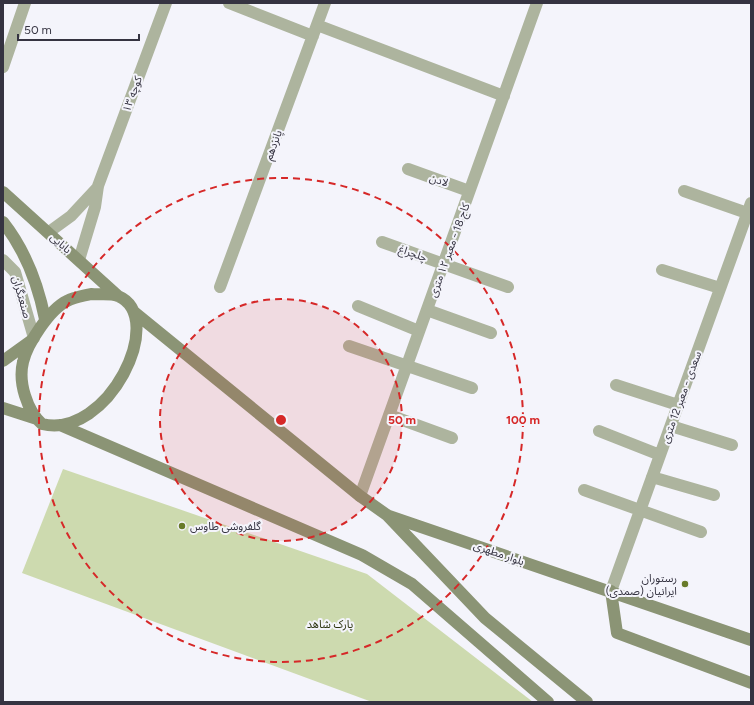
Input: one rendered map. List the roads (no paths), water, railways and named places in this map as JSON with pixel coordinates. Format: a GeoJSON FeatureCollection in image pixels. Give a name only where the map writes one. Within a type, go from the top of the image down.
{"type":"FeatureCollection","features":[{"type":"Feature","properties":{"kind":"main road","name":"بابایی"},"geometry":{"type":"LineString","coordinates":[[3,192],[118,296]]}},
{"type":"Feature","properties":{"kind":"main road"},"geometry":{"type":"LineString","coordinates":[[3,222],[22,250],[41,295],[45,319]]}},
{"type":"Feature","properties":{"kind":"main road"},"geometry":{"type":"LineString","coordinates":[[134,312],[136,326],[134,348],[130,362],[117,386],[98,407],[76,422],[60,425],[42,424],[30,408],[22,381],[23,362],[45,319],[66,301],[79,296],[91,294],[118,296],[128,303],[134,312],[360,496],[388,516],[485,618],[587,702]]}},
{"type":"Feature","properties":{"kind":"main road"},"geometry":{"type":"LineString","coordinates":[[3,361],[34,338]]}},
{"type":"Feature","properties":{"kind":"main road"},"geometry":{"type":"LineString","coordinates":[[3,408],[37,419]]}},
{"type":"Feature","properties":{"kind":"main road"},"geometry":{"type":"LineString","coordinates":[[60,425],[362,554],[412,584],[548,702]]}},
{"type":"Feature","properties":{"kind":"main road","name":"بلوار مطهری"},"geometry":{"type":"LineString","coordinates":[[388,516],[751,640]]}},
{"type":"Feature","properties":{"kind":"main road"},"geometry":{"type":"LineString","coordinates":[[611,591],[617,633],[751,683]]}},
{"type":"Feature","properties":{"kind":"street"},"geometry":{"type":"LineString","coordinates":[[3,67],[25,3]]}},
{"type":"Feature","properties":{"kind":"street","name":"کوچه ۱۳"},"geometry":{"type":"LineString","coordinates":[[79,260],[98,186],[166,3]]}},
{"type":"Feature","properties":{"kind":"street"},"geometry":{"type":"LineString","coordinates":[[229,3],[504,96]]}},
{"type":"Feature","properties":{"kind":"street","name":"پانزدهم"},"geometry":{"type":"LineString","coordinates":[[220,287],[325,3]]}},
{"type":"Feature","properties":{"kind":"street","name":"کاج 18 - معبر ۱۲ متری"},"geometry":{"type":"LineString","coordinates":[[360,496],[537,3]]}},
{"type":"Feature","properties":{"kind":"street","name":"لادن"},"geometry":{"type":"LineString","coordinates":[[408,169],[469,191]]}},
{"type":"Feature","properties":{"kind":"street","name":"کوچه ۱۳"},"geometry":{"type":"LineString","coordinates":[[49,232],[71,216],[98,186]]}},
{"type":"Feature","properties":{"kind":"street"},"geometry":{"type":"LineString","coordinates":[[684,191],[749,208]]}},
{"type":"Feature","properties":{"kind":"street","name":"سعدی - معبر 12 متری"},"geometry":{"type":"LineString","coordinates":[[611,591],[749,208]]}},
{"type":"Feature","properties":{"kind":"street","name":"چلچراغ"},"geometry":{"type":"LineString","coordinates":[[382,242],[508,287]]}},
{"type":"Feature","properties":{"kind":"street","name":"صنعتگران"},"geometry":{"type":"LineString","coordinates":[[3,260],[15,272],[34,338]]}},
{"type":"Feature","properties":{"kind":"street"},"geometry":{"type":"LineString","coordinates":[[662,270],[720,288]]}},
{"type":"Feature","properties":{"kind":"street"},"geometry":{"type":"LineString","coordinates":[[358,306],[419,331]]}},
{"type":"Feature","properties":{"kind":"street"},"geometry":{"type":"LineString","coordinates":[[427,310],[491,333]]}},
{"type":"Feature","properties":{"kind":"street"},"geometry":{"type":"LineString","coordinates":[[349,346],[472,388]]}},
{"type":"Feature","properties":{"kind":"street"},"geometry":{"type":"LineString","coordinates":[[616,385],[678,405]]}},
{"type":"Feature","properties":{"kind":"street"},"geometry":{"type":"LineString","coordinates":[[389,414],[452,438]]}},
{"type":"Feature","properties":{"kind":"street"},"geometry":{"type":"LineString","coordinates":[[671,426],[732,446]]}},
{"type":"Feature","properties":{"kind":"street"},"geometry":{"type":"LineString","coordinates":[[599,431],[660,455]]}},
{"type":"Feature","properties":{"kind":"street"},"geometry":{"type":"LineString","coordinates":[[652,477],[714,495]]}},
{"type":"Feature","properties":{"kind":"street"},"geometry":{"type":"LineString","coordinates":[[584,490],[702,532]]}},
{"type":"Feature","properties":{"kind":"place","name":"گلفروشی طاوس"},"geometry":{"type":"Point","coordinates":[182,526]}},
{"type":"Feature","properties":{"kind":"place","name":"رستوران ایرانیان (صمدی)"},"geometry":{"type":"Point","coordinates":[685,584]}},
{"type":"Feature","properties":{"kind":"park label","name":"پارک شاهد"},"geometry":{"type":"Point","coordinates":[330,624]}}]}
